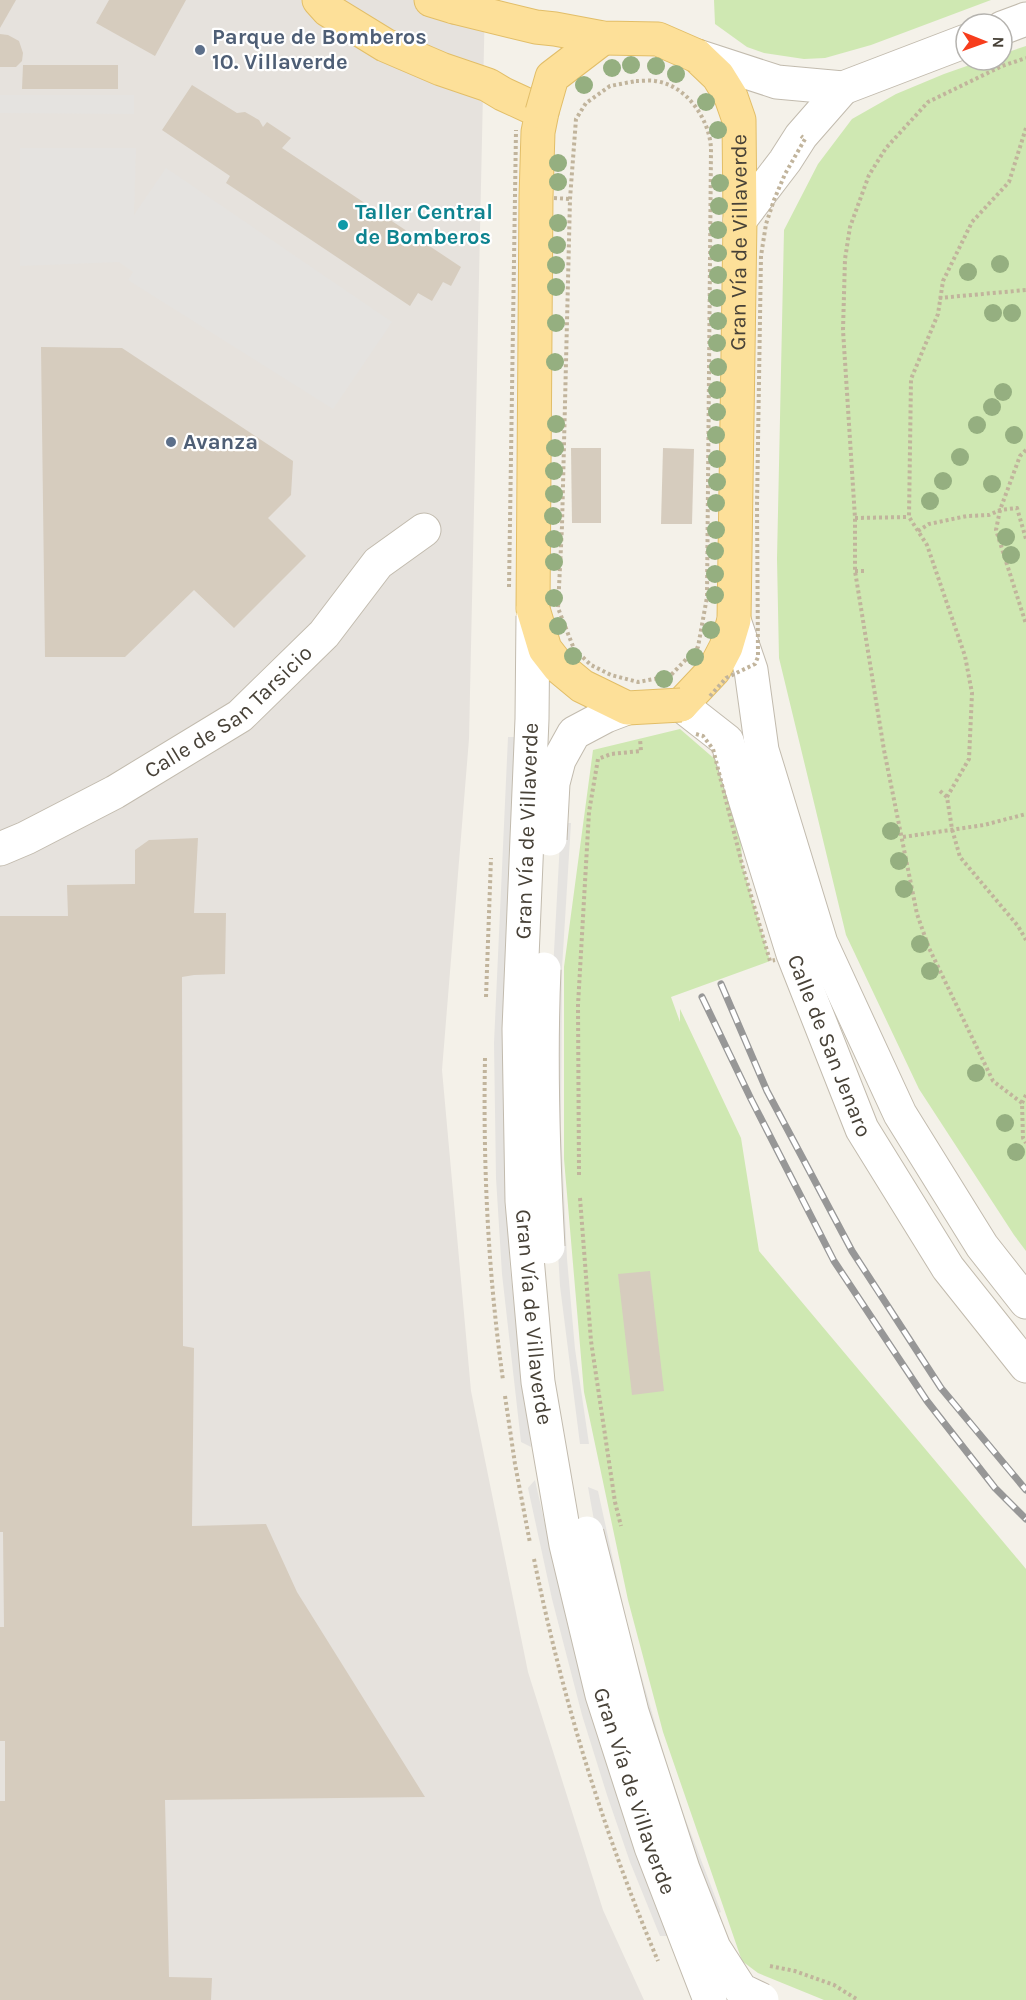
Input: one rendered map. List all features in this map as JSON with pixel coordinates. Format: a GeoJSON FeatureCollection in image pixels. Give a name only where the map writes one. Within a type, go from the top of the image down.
{"type":"FeatureCollection","features":[{"type":"Feature","properties":{"kind":"main road"},"geometry":{"type":"LineString","coordinates":[[319,0],[328,10],[386,45],[488,85],[503,94],[529,121]]}},
{"type":"Feature","properties":{"kind":"main road"},"geometry":{"type":"LineString","coordinates":[[443,3],[536,27],[555,28],[603,38]]}},
{"type":"Feature","properties":{"kind":"main road","name":"Gran Vía de Villaverde"},"geometry":{"type":"LineString","coordinates":[[603,38],[658,39],[697,56],[718,76],[731,97],[739,120],[740,220],[734,620],[726,647],[688,717],[635,726],[559,667],[544,649],[521,601],[538,132],[529,121],[552,77],[603,38]]}},
{"type":"Feature","properties":{"kind":"street"},"geometry":{"type":"LineString","coordinates":[[697,56],[777,82],[843,88],[954,46]]}},
{"type":"Feature","properties":{"kind":"street"},"geometry":{"type":"LineString","coordinates":[[740,220],[793,148],[843,88]]}},
{"type":"Feature","properties":{"kind":"street","name":"Calle de San Tarsicio"},"geometry":{"type":"LineString","coordinates":[[0,849],[115,792],[240,716],[324,634],[378,563],[424,530]]}},
{"type":"Feature","properties":{"kind":"street","name":"Gran Vía de Villaverde"},"geometry":{"type":"LineString","coordinates":[[521,601],[532,729],[519,1029],[522,1201],[538,1382],[566,1545],[602,1695],[651,1847],[710,2000]]}},
{"type":"Feature","properties":{"kind":"street","name":"Calle de San Jenaro"},"geometry":{"type":"LineString","coordinates":[[734,620],[750,666],[796,952],[982,1246],[1026,1302]]}},
{"type":"Feature","properties":{"kind":"street","name":"Gran Vía de Villaverde"},"geometry":{"type":"LineString","coordinates":[[635,726],[606,716],[574,733],[559,760],[553,783],[542,1009],[543,1138],[549,1266],[560,1383],[591,1555],[633,1712],[683,1869],[714,1948],[741,1990],[762,2000]]}},
{"type":"Feature","properties":{"kind":"street","name":"Calle de San Jenaro"},"geometry":{"type":"LineString","coordinates":[[688,717],[727,741],[796,952],[862,1129],[948,1268],[1026,1366]]}},
{"type":"Feature","properties":{"kind":"path"},"geometry":{"type":"LineString","coordinates":[[1022,1103],[993,1081],[929,948],[917,914],[884,750],[855,571],[855,518],[843,330],[845,259],[850,227],[869,175],[886,148],[928,102],[1002,66],[1026,58]]}},
{"type":"Feature","properties":{"kind":"path"},"geometry":{"type":"LineString","coordinates":[[636,81],[657,81],[680,91],[703,115],[711,149],[707,597],[698,647],[670,676],[638,682],[611,675],[591,665],[582,657],[574,649],[558,608],[570,199],[576,119],[586,103],[610,86],[636,81]]}},
{"type":"Feature","properties":{"kind":"path"},"geometry":{"type":"LineString","coordinates":[[521,601],[529,121]]}},
{"type":"Feature","properties":{"kind":"path"},"geometry":{"type":"LineString","coordinates":[[1026,128],[1009,182],[972,222],[943,281],[938,314],[912,379],[909,517],[927,545],[965,656],[972,693],[969,759],[947,797],[952,829],[960,857],[1018,926],[1026,940]]}},
{"type":"Feature","properties":{"kind":"path"},"geometry":{"type":"LineString","coordinates":[[793,148],[805,139],[785,174],[766,224],[761,256],[758,657],[755,664],[726,678],[688,717],[713,749],[742,864],[770,961],[796,952]]}},
{"type":"Feature","properties":{"kind":"path"},"geometry":{"type":"LineString","coordinates":[[554,198],[570,199]]}},
{"type":"Feature","properties":{"kind":"path"},"geometry":{"type":"LineString","coordinates":[[939,298],[1026,290]]}},
{"type":"Feature","properties":{"kind":"path"},"geometry":{"type":"LineString","coordinates":[[1026,450],[1020,456],[1000,510],[996,530],[1026,624]]}},
{"type":"Feature","properties":{"kind":"path"},"geometry":{"type":"LineString","coordinates":[[918,531],[929,524],[967,516],[989,515],[1000,510],[1017,508],[1026,539]]}},
{"type":"Feature","properties":{"kind":"path"},"geometry":{"type":"LineString","coordinates":[[855,518],[909,517]]}},
{"type":"Feature","properties":{"kind":"path"},"geometry":{"type":"LineString","coordinates":[[855,571],[867,571]]}},
{"type":"Feature","properties":{"kind":"path"},"geometry":{"type":"LineString","coordinates":[[635,726],[650,736]]}},
{"type":"Feature","properties":{"kind":"path"},"geometry":{"type":"LineString","coordinates":[[579,1186],[578,1005],[589,812],[598,759],[612,754],[641,751],[635,726]]}},
{"type":"Feature","properties":{"kind":"path"},"geometry":{"type":"LineString","coordinates":[[940,791],[947,797]]}},
{"type":"Feature","properties":{"kind":"path"},"geometry":{"type":"LineString","coordinates":[[903,837],[984,825],[1026,814]]}},
{"type":"Feature","properties":{"kind":"path"},"geometry":{"type":"LineString","coordinates":[[1026,1095],[1022,1103],[1023,1138],[1026,1143]]}},
{"type":"Feature","properties":{"kind":"path"},"geometry":{"type":"LineString","coordinates":[[580,1198],[591,1341],[615,1502],[623,1534]]}},
{"type":"Feature","properties":{"kind":"path"},"geometry":{"type":"LineString","coordinates":[[765,1965],[795,1971],[834,1984],[858,2000]]}},
{"type":"Feature","properties":{"kind":"shaded area"},"geometry":{"type":"Polygon","coordinates":[[[0,0],[485,0],[469,739],[442,1070],[471,1391],[528,1672],[603,1910],[644,2000],[0,2000],[0,0]]]}},
{"type":"Feature","properties":{"kind":"shaded area"},"geometry":{"type":"Polygon","coordinates":[[[0,95],[134,95],[134,114],[0,113],[0,95]]]}},
{"type":"Feature","properties":{"kind":"shaded area"},"geometry":{"type":"Polygon","coordinates":[[[20,148],[136,148],[134,215],[166,168],[392,322],[333,409],[128,280],[133,272],[119,262],[20,266],[20,148]]]}},
{"type":"Feature","properties":{"kind":"shaded area"},"geometry":{"type":"Polygon","coordinates":[[[508,737],[517,737],[504,1053],[505,1154],[510,1268],[531,1447],[521,1442],[502,1274],[496,1178],[494,1043],[508,737]]]}},
{"type":"Feature","properties":{"kind":"shaded area"},"geometry":{"type":"Polygon","coordinates":[[[561,823],[571,823],[562,968],[561,1129],[567,1259],[575,1349],[589,1444],[580,1444],[560,1286],[554,1184],[553,970],[561,823]]]}},
{"type":"Feature","properties":{"kind":"shaded area"},"geometry":{"type":"Polygon","coordinates":[[[535,1480],[586,1696],[610,1776],[669,1936],[660,1936],[630,1862],[582,1715],[552,1599],[528,1488],[535,1480]]]}},
{"type":"Feature","properties":{"kind":"shaded area"},"geometry":{"type":"Polygon","coordinates":[[[588,1487],[598,1491],[629,1633],[666,1761],[721,1912],[711,1917],[599,1548],[588,1487]]]}},
{"type":"Feature","properties":{"kind":"green space"},"geometry":{"type":"Polygon","coordinates":[[[714,0],[991,0],[871,45],[825,58],[804,59],[764,53],[747,47],[715,24],[714,0]]]}},
{"type":"Feature","properties":{"kind":"green space"},"geometry":{"type":"Polygon","coordinates":[[[1026,46],[1026,1251],[919,1089],[846,935],[779,658],[777,559],[784,230],[818,164],[852,119],[896,94],[954,70],[1014,72],[1014,50],[1026,46]]]}},
{"type":"Feature","properties":{"kind":"green space"},"geometry":{"type":"Polygon","coordinates":[[[680,729],[717,761],[738,772],[742,864],[770,961],[671,997],[680,1022],[680,1009],[741,1138],[759,1251],[1026,1569],[1026,2000],[824,2000],[758,1973],[742,1961],[663,1732],[628,1600],[584,1392],[564,1159],[564,967],[593,750],[680,729]]]}},
{"type":"Feature","properties":{"kind":"building"},"geometry":{"type":"Polygon","coordinates":[[[0,0],[16,0],[0,28],[0,0]]]}},
{"type":"Feature","properties":{"kind":"building"},"geometry":{"type":"Polygon","coordinates":[[[109,0],[186,0],[155,56],[96,23],[109,0]]]}},
{"type":"Feature","properties":{"kind":"building"},"geometry":{"type":"Polygon","coordinates":[[[0,34],[8,35],[19,41],[23,53],[22,61],[16,67],[0,67],[0,34]]]}},
{"type":"Feature","properties":{"kind":"building"},"geometry":{"type":"Polygon","coordinates":[[[23,65],[118,65],[118,89],[22,89],[23,65]]]}},
{"type":"Feature","properties":{"kind":"building","name":"Taller Central de Bomberos"},"geometry":{"type":"Polygon","coordinates":[[[192,85],[237,113],[245,112],[259,120],[263,127],[267,122],[291,138],[282,148],[461,267],[451,286],[443,282],[432,301],[418,293],[410,306],[226,183],[230,176],[162,130],[192,85]]]}},
{"type":"Feature","properties":{"kind":"building"},"geometry":{"type":"Polygon","coordinates":[[[41,347],[122,348],[293,461],[291,495],[268,518],[306,556],[234,628],[194,590],[125,657],[45,657],[41,347]]]}},
{"type":"Feature","properties":{"kind":"building"},"geometry":{"type":"Polygon","coordinates":[[[571,448],[601,448],[601,523],[572,523],[571,448]]]}},
{"type":"Feature","properties":{"kind":"building"},"geometry":{"type":"Polygon","coordinates":[[[663,448],[694,449],[692,524],[661,524],[663,448]]]}},
{"type":"Feature","properties":{"kind":"building"},"geometry":{"type":"Polygon","coordinates":[[[198,838],[194,913],[226,913],[225,974],[182,977],[183,1346],[194,1348],[192,1526],[266,1524],[297,1592],[425,1797],[165,1800],[169,1977],[212,1978],[211,2000],[0,2000],[0,1801],[5,1801],[5,1741],[0,1741],[0,1627],[4,1627],[3,1532],[0,1532],[0,916],[68,916],[67,885],[135,884],[135,850],[149,840],[198,838]]]}},
{"type":"Feature","properties":{"kind":"building"},"geometry":{"type":"Polygon","coordinates":[[[650,1271],[664,1391],[632,1395],[618,1274],[650,1271]]]}},
{"type":"Feature","properties":{"kind":"railway"},"geometry":{"type":"LineString","coordinates":[[721,984],[767,1091],[852,1251],[941,1388],[1026,1490]]}},
{"type":"Feature","properties":{"kind":"railway"},"geometry":{"type":"LineString","coordinates":[[702,997],[834,1261],[927,1401],[995,1488],[1026,1519]]}},
{"type":"Feature","properties":{"kind":"place","name":"Parque de Bomberos 10. Villaverde"},"geometry":{"type":"Point","coordinates":[200,50]}},
{"type":"Feature","properties":{"kind":"place","name":"Taller Central de Bomberos"},"geometry":{"type":"Point","coordinates":[343,225]}},
{"type":"Feature","properties":{"kind":"place","name":"Avanza"},"geometry":{"type":"Point","coordinates":[171,442]}}]}
